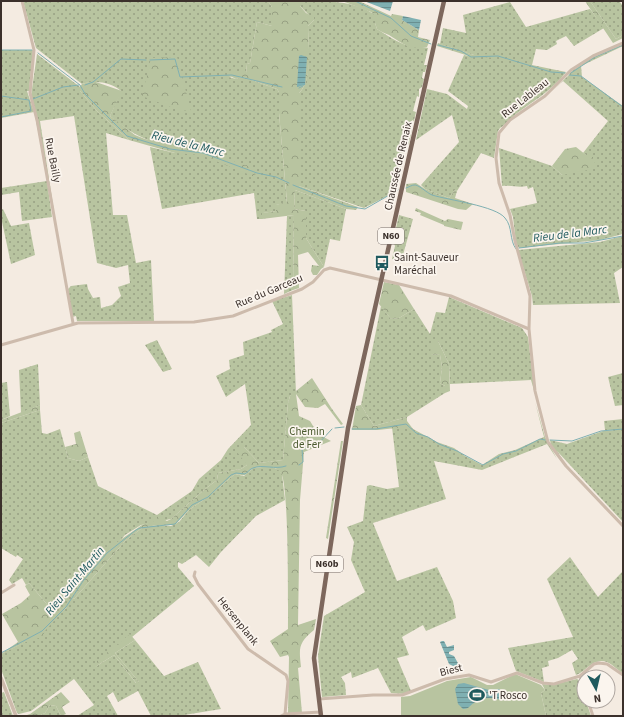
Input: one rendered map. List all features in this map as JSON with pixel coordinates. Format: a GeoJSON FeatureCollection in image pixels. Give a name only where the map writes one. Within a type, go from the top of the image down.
{"type":"FeatureCollection","features":[{"type":"Feature","properties":{"kind":"main road","name":"Chaussée de Renaix"},"geometry":{"type":"LineString","coordinates":[[348,428],[444,1]]}},
{"type":"Feature","properties":{"kind":"main road","name":"N60b"},"geometry":{"type":"LineString","coordinates":[[321,714],[314,665],[315,645],[348,428]]}},
{"type":"Feature","properties":{"kind":"street","name":"Rue Bailly"},"geometry":{"type":"LineString","coordinates":[[22,1],[34,50],[30,99],[41,142],[73,323]]}},
{"type":"Feature","properties":{"kind":"street","name":"Rue Lableau"},"geometry":{"type":"LineString","coordinates":[[529,329],[530,300],[510,215],[499,183],[496,158],[499,133],[510,120],[545,96],[571,70],[587,59],[623,44]]}},
{"type":"Feature","properties":{"kind":"street","name":"Rue du Garceau"},"geometry":{"type":"LineString","coordinates":[[1,345],[73,323],[194,322],[233,316],[302,289],[313,282],[324,270],[330,268],[455,297],[529,329]]}},
{"type":"Feature","properties":{"kind":"street"},"geometry":{"type":"LineString","coordinates":[[529,329],[535,391],[547,439],[566,466],[623,526]]}},
{"type":"Feature","properties":{"kind":"street","name":"Hersenplank"},"geometry":{"type":"LineString","coordinates":[[195,572],[194,576],[198,584],[240,640],[254,654],[286,675],[288,687],[283,715]]}},
{"type":"Feature","properties":{"kind":"street"},"geometry":{"type":"LineString","coordinates":[[1,593],[14,585]]}},
{"type":"Feature","properties":{"kind":"street","name":"Biest"},"geometry":{"type":"LineString","coordinates":[[588,669],[594,664],[599,663],[607,664],[614,669]]}},
{"type":"Feature","properties":{"kind":"street","name":"Biest"},"geometry":{"type":"LineString","coordinates":[[319,699],[373,694],[402,695],[445,679],[469,674],[489,683],[517,672],[550,684],[576,677]]}},
{"type":"Feature","properties":{"kind":"street"},"geometry":{"type":"LineString","coordinates":[[1,678],[16,716]]}},
{"type":"Feature","properties":{"kind":"street"},"geometry":{"type":"LineString","coordinates":[[283,715],[321,714]]}},
{"type":"Feature","properties":{"kind":"green space"},"geometry":{"type":"Polygon","coordinates":[[[23,1],[268,1],[272,7],[272,26],[257,22],[250,63],[247,64],[246,73],[229,77],[236,79],[243,77],[277,89],[279,92],[279,113],[287,203],[276,205],[276,211],[263,213],[262,219],[257,219],[254,193],[162,209],[150,147],[175,153],[206,151],[166,145],[144,138],[133,133],[110,116],[121,91],[113,86],[103,83],[92,82],[82,84],[36,48],[23,1]]]}},
{"type":"Feature","properties":{"kind":"green space"},"geometry":{"type":"Polygon","coordinates":[[[268,1],[300,1],[300,6],[306,13],[314,17],[314,20],[308,26],[309,61],[307,79],[304,87],[299,93],[299,186],[358,207],[356,210],[346,209],[295,190],[294,209],[306,211],[306,238],[324,267],[317,275],[313,275],[311,271],[312,265],[319,266],[308,252],[298,255],[299,288],[293,290],[294,215],[262,219],[262,213],[276,211],[276,205],[287,202],[279,113],[279,92],[277,89],[243,77],[236,79],[228,75],[231,70],[246,73],[247,64],[250,63],[257,22],[272,26],[272,7],[268,1]]]}},
{"type":"Feature","properties":{"kind":"green space"},"geometry":{"type":"Polygon","coordinates":[[[300,1],[339,2],[358,6],[375,15],[377,29],[388,36],[409,46],[428,48],[424,65],[427,65],[425,72],[423,72],[422,78],[424,79],[422,87],[419,89],[419,97],[417,96],[413,111],[416,112],[414,121],[412,120],[410,128],[412,129],[409,144],[405,146],[395,192],[364,208],[299,186],[299,93],[306,80],[308,71],[308,26],[314,20],[300,6],[300,1]]]}},
{"type":"Feature","properties":{"kind":"green space"},"geometry":{"type":"Polygon","coordinates":[[[342,1],[359,1],[391,16],[392,14],[403,16],[402,20],[419,30],[418,37],[430,40],[427,47],[416,48],[402,43],[377,29],[375,16],[371,12],[342,1]]]}},
{"type":"Feature","properties":{"kind":"green space"},"geometry":{"type":"Polygon","coordinates":[[[585,1],[590,1],[616,39],[623,35],[623,38],[613,43],[585,1]]]}},
{"type":"Feature","properties":{"kind":"green space"},"geometry":{"type":"Polygon","coordinates":[[[590,1],[619,1],[623,6],[623,35],[616,39],[590,1]]]}},
{"type":"Feature","properties":{"kind":"green space"},"geometry":{"type":"Polygon","coordinates":[[[510,2],[526,27],[590,9],[604,28],[574,46],[566,36],[556,41],[557,44],[547,50],[536,49],[532,65],[566,72],[549,90],[516,114],[500,128],[498,131],[494,158],[481,153],[457,191],[455,190],[449,198],[425,189],[421,185],[459,142],[452,115],[416,140],[427,89],[447,94],[467,109],[468,106],[448,91],[464,55],[474,55],[440,44],[443,28],[466,33],[463,15],[510,2]]]}},
{"type":"Feature","properties":{"kind":"green space"},"geometry":{"type":"Polygon","coordinates":[[[438,43],[474,55],[492,54],[496,58],[469,56],[437,46],[438,43]]]}},
{"type":"Feature","properties":{"kind":"green space"},"geometry":{"type":"Polygon","coordinates":[[[623,44],[623,46],[581,66],[582,77],[623,106],[623,234],[600,240],[519,248],[516,243],[513,217],[510,209],[537,203],[533,187],[528,189],[527,186],[502,186],[499,148],[552,166],[562,175],[586,155],[583,153],[608,121],[563,81],[552,91],[570,74],[569,73],[589,59],[623,44]]]}},
{"type":"Feature","properties":{"kind":"green space"},"geometry":{"type":"Polygon","coordinates":[[[1,50],[33,50],[29,91],[27,91],[34,112],[1,118],[1,50]]]}},
{"type":"Feature","properties":{"kind":"green space"},"geometry":{"type":"Polygon","coordinates":[[[37,54],[80,87],[80,91],[97,111],[129,140],[106,133],[113,215],[127,215],[136,263],[151,260],[154,321],[77,321],[76,316],[72,317],[68,289],[71,286],[87,284],[93,298],[100,297],[101,308],[112,305],[121,296],[118,287],[130,283],[128,265],[116,268],[97,263],[74,116],[40,121],[54,211],[31,96],[37,54]]]}},
{"type":"Feature","properties":{"kind":"green space"},"geometry":{"type":"Polygon","coordinates":[[[177,57],[191,111],[181,111],[142,96],[151,58],[177,57]]]}},
{"type":"Feature","properties":{"kind":"green space"},"geometry":{"type":"Polygon","coordinates":[[[93,81],[122,91],[110,116],[135,135],[145,139],[206,151],[256,169],[255,177],[201,155],[175,153],[129,140],[97,111],[80,91],[79,88],[82,84],[93,81]]]}},
{"type":"Feature","properties":{"kind":"green space"},"geometry":{"type":"Polygon","coordinates":[[[576,147],[586,155],[596,158],[593,169],[562,175],[552,166],[565,149],[576,147]]]}},
{"type":"Feature","properties":{"kind":"green space"},"geometry":{"type":"Polygon","coordinates":[[[47,181],[52,217],[22,221],[19,192],[1,195],[1,188],[47,181]]]}},
{"type":"Feature","properties":{"kind":"green space"},"geometry":{"type":"Polygon","coordinates":[[[416,183],[425,189],[449,198],[455,190],[457,191],[455,198],[473,204],[466,210],[458,209],[406,192],[406,184],[416,183]]]}},
{"type":"Feature","properties":{"kind":"green space"},"geometry":{"type":"Polygon","coordinates":[[[295,190],[346,209],[340,241],[330,239],[324,267],[306,238],[306,211],[294,209],[295,190]]]}},
{"type":"Feature","properties":{"kind":"green space"},"geometry":{"type":"Polygon","coordinates":[[[416,208],[445,221],[448,219],[463,222],[461,230],[444,226],[420,215],[421,213],[415,211],[416,208]]]}},
{"type":"Feature","properties":{"kind":"green space"},"geometry":{"type":"Polygon","coordinates":[[[3,209],[11,226],[29,223],[35,255],[11,264],[1,217],[1,210],[3,209]]]}},
{"type":"Feature","properties":{"kind":"green space"},"geometry":{"type":"Polygon","coordinates":[[[294,215],[293,290],[284,294],[287,216],[294,215]]]}},
{"type":"Feature","properties":{"kind":"green space"},"geometry":{"type":"Polygon","coordinates":[[[399,215],[413,219],[401,262],[392,259],[395,246],[393,241],[399,215]]]}},
{"type":"Feature","properties":{"kind":"green space"},"geometry":{"type":"Polygon","coordinates":[[[623,236],[623,267],[614,273],[620,303],[533,305],[532,296],[518,250],[600,242],[623,236]]]}},
{"type":"Feature","properties":{"kind":"green space"},"geometry":{"type":"Polygon","coordinates":[[[384,282],[399,285],[414,309],[399,318],[391,319],[379,304],[384,282]]]}},
{"type":"Feature","properties":{"kind":"green space"},"geometry":{"type":"Polygon","coordinates":[[[292,295],[296,393],[290,396],[288,403],[283,460],[259,463],[244,447],[247,465],[241,469],[218,473],[217,480],[171,519],[141,525],[125,535],[70,596],[74,599],[125,541],[142,528],[157,525],[171,526],[179,522],[189,510],[209,496],[235,474],[244,476],[253,468],[270,466],[279,470],[282,474],[285,500],[256,516],[221,552],[209,567],[196,555],[182,564],[178,562],[178,567],[194,586],[132,637],[130,635],[95,667],[114,655],[136,683],[139,682],[115,653],[135,640],[164,676],[198,662],[221,709],[178,716],[151,716],[138,691],[118,702],[113,692],[107,696],[118,716],[77,716],[94,705],[74,679],[31,711],[19,714],[17,713],[1,669],[1,654],[29,640],[67,607],[55,614],[29,583],[26,585],[22,578],[12,584],[9,580],[23,559],[17,555],[16,557],[1,548],[1,423],[40,410],[42,433],[47,434],[60,429],[68,458],[79,461],[88,457],[98,486],[157,515],[192,491],[199,479],[221,460],[228,449],[251,425],[245,384],[226,397],[216,376],[230,369],[229,360],[244,355],[243,342],[272,332],[271,330],[283,324],[272,301],[292,295]]]}},
{"type":"Feature","properties":{"kind":"green space"},"geometry":{"type":"Polygon","coordinates":[[[449,297],[522,328],[528,337],[535,394],[531,380],[450,384],[449,364],[438,341],[431,354],[440,355],[442,367],[440,383],[445,386],[445,393],[407,417],[374,426],[361,405],[381,306],[391,319],[399,318],[414,309],[430,334],[436,312],[445,313],[449,297]]]}},
{"type":"Feature","properties":{"kind":"green space"},"geometry":{"type":"Polygon","coordinates":[[[157,340],[172,369],[163,372],[145,345],[157,340]]]}},
{"type":"Feature","properties":{"kind":"green space"},"geometry":{"type":"Polygon","coordinates":[[[438,341],[449,364],[450,391],[445,393],[445,386],[440,383],[442,367],[440,355],[430,354],[431,344],[438,341]]]}},
{"type":"Feature","properties":{"kind":"green space"},"geometry":{"type":"Polygon","coordinates":[[[38,364],[40,405],[21,413],[19,370],[38,364]]]}},
{"type":"Feature","properties":{"kind":"green space"},"geometry":{"type":"Polygon","coordinates":[[[623,373],[623,405],[615,406],[608,377],[623,373]]]}},
{"type":"Feature","properties":{"kind":"green space","name":"Chemin de Fer"},"geometry":{"type":"Polygon","coordinates":[[[312,378],[343,424],[341,425],[325,404],[318,408],[305,407],[296,394],[299,416],[310,421],[318,434],[331,441],[304,452],[300,500],[298,625],[316,619],[314,630],[302,642],[300,650],[301,667],[298,668],[302,713],[288,713],[289,657],[288,655],[280,657],[270,641],[288,629],[288,547],[284,482],[281,473],[275,468],[253,468],[244,475],[235,474],[209,496],[189,510],[175,525],[157,525],[142,528],[125,541],[74,599],[69,596],[107,549],[142,525],[154,521],[158,516],[167,521],[171,519],[217,480],[218,473],[241,469],[247,465],[237,452],[244,447],[259,463],[283,460],[288,403],[290,396],[312,378]]]}},
{"type":"Feature","properties":{"kind":"green space"},"geometry":{"type":"Polygon","coordinates":[[[7,382],[10,416],[1,420],[1,383],[7,382]]]}},
{"type":"Feature","properties":{"kind":"green space"},"geometry":{"type":"Polygon","coordinates":[[[535,402],[545,437],[557,459],[547,444],[482,470],[434,461],[446,499],[373,523],[397,581],[437,567],[453,601],[456,618],[426,631],[423,625],[402,637],[409,655],[397,658],[411,691],[405,694],[391,693],[378,668],[352,678],[351,672],[341,677],[345,683],[346,695],[322,697],[318,656],[324,616],[365,592],[351,560],[354,542],[347,527],[363,521],[367,486],[370,485],[387,489],[399,487],[392,427],[405,426],[413,429],[437,442],[454,448],[482,465],[499,454],[515,450],[544,437],[535,402]]]}},
{"type":"Feature","properties":{"kind":"green space"},"geometry":{"type":"Polygon","coordinates":[[[40,405],[40,410],[1,423],[1,420],[40,405]]]}},
{"type":"Feature","properties":{"kind":"green space"},"geometry":{"type":"Polygon","coordinates":[[[361,405],[374,426],[407,417],[407,421],[413,429],[411,430],[405,427],[378,430],[352,430],[356,406],[361,405]]]}},
{"type":"Feature","properties":{"kind":"green space"},"geometry":{"type":"Polygon","coordinates":[[[623,419],[623,522],[557,451],[565,463],[551,445],[550,440],[567,444],[603,431],[615,430],[605,430],[604,421],[623,419]]]}},
{"type":"Feature","properties":{"kind":"green space"},"geometry":{"type":"Polygon","coordinates":[[[80,431],[88,457],[79,461],[68,458],[65,447],[76,444],[74,433],[80,431]]]}},
{"type":"Feature","properties":{"kind":"green space"},"geometry":{"type":"Polygon","coordinates":[[[341,441],[343,441],[328,539],[326,538],[341,441]]]}},
{"type":"Feature","properties":{"kind":"green space"},"geometry":{"type":"Polygon","coordinates":[[[570,557],[598,597],[623,571],[623,674],[609,663],[598,661],[586,669],[576,669],[576,675],[572,663],[578,659],[572,650],[558,658],[548,661],[549,666],[542,668],[544,682],[516,671],[508,648],[573,637],[547,579],[570,557]]]}},
{"type":"Feature","properties":{"kind":"green space"},"geometry":{"type":"Polygon","coordinates":[[[29,583],[55,614],[68,602],[70,603],[45,631],[42,637],[26,642],[1,654],[18,642],[2,614],[21,603],[30,595],[25,586],[29,583]]]}},
{"type":"Feature","properties":{"kind":"green space"},"geometry":{"type":"Polygon","coordinates":[[[130,634],[135,640],[115,653],[139,682],[137,684],[114,655],[95,667],[92,665],[130,634]]]}},
{"type":"Feature","properties":{"kind":"green space","name":"'T Rosco"},"geometry":{"type":"Polygon","coordinates":[[[515,674],[541,685],[545,690],[541,693],[546,716],[401,716],[401,697],[410,696],[447,681],[471,677],[487,685],[493,685],[515,674]]]}},
{"type":"Feature","properties":{"kind":"green space"},"geometry":{"type":"Polygon","coordinates":[[[576,679],[576,709],[589,709],[591,716],[546,716],[541,693],[545,690],[542,684],[551,685],[576,679]]]}},
{"type":"Feature","properties":{"kind":"green space"},"geometry":{"type":"Polygon","coordinates":[[[4,692],[13,716],[1,716],[1,693],[4,692]]]}},
{"type":"Feature","properties":{"kind":"green space"},"geometry":{"type":"Polygon","coordinates":[[[61,692],[70,702],[62,707],[66,714],[61,716],[56,706],[50,705],[45,713],[39,716],[24,716],[30,714],[61,692]]]}},
{"type":"Feature","properties":{"kind":"green space"},"geometry":{"type":"Polygon","coordinates":[[[50,705],[56,706],[61,716],[39,716],[45,713],[50,705]]]}},
{"type":"Feature","properties":{"kind":"water"},"geometry":{"type":"Polygon","coordinates":[[[364,1],[393,1],[390,11],[364,1]]]}},
{"type":"Feature","properties":{"kind":"water"},"geometry":{"type":"Polygon","coordinates":[[[403,16],[421,20],[419,30],[402,20],[403,16]]]}},
{"type":"Feature","properties":{"kind":"water"},"geometry":{"type":"Polygon","coordinates":[[[301,55],[307,57],[305,85],[297,87],[299,56],[301,55]]]}},
{"type":"Feature","properties":{"kind":"water"},"geometry":{"type":"Polygon","coordinates":[[[444,641],[447,647],[454,645],[454,650],[449,652],[449,654],[454,656],[459,665],[455,667],[449,664],[440,642],[444,641]]]}},
{"type":"Feature","properties":{"kind":"water"},"geometry":{"type":"Polygon","coordinates":[[[464,683],[489,690],[499,689],[503,693],[503,697],[501,700],[491,698],[480,700],[468,708],[463,709],[458,704],[455,689],[458,684],[464,683]]]}},
{"type":"Feature","properties":{"kind":"waterway"},"geometry":{"type":"LineString","coordinates":[[355,1],[391,18],[411,36],[431,44]]}},
{"type":"Feature","properties":{"kind":"waterway"},"geometry":{"type":"LineString","coordinates":[[438,45],[461,51],[471,57],[498,56],[551,72],[565,73]]}},
{"type":"Feature","properties":{"kind":"waterway"},"geometry":{"type":"LineString","coordinates":[[571,73],[595,57],[623,45]]}},
{"type":"Feature","properties":{"kind":"waterway"},"geometry":{"type":"LineString","coordinates":[[1,50],[32,50]]}},
{"type":"Feature","properties":{"kind":"waterway","name":"Rieu de la Marc"},"geometry":{"type":"LineString","coordinates":[[38,53],[80,85],[85,94],[127,136],[170,149],[203,153],[257,173],[276,177],[289,183]]}},
{"type":"Feature","properties":{"kind":"waterway"},"geometry":{"type":"LineString","coordinates":[[85,85],[93,82],[121,59],[146,60]]}},
{"type":"Feature","properties":{"kind":"waterway"},"geometry":{"type":"LineString","coordinates":[[150,60],[175,59],[180,77],[232,75],[282,87]]}},
{"type":"Feature","properties":{"kind":"waterway"},"geometry":{"type":"LineString","coordinates":[[569,75],[581,76],[623,107]]}},
{"type":"Feature","properties":{"kind":"waterway"},"geometry":{"type":"LineString","coordinates":[[33,99],[63,87],[79,85]]}},
{"type":"Feature","properties":{"kind":"waterway"},"geometry":{"type":"LineString","coordinates":[[299,88],[303,86]]}},
{"type":"Feature","properties":{"kind":"waterway"},"geometry":{"type":"LineString","coordinates":[[1,96],[29,100],[31,111],[1,117]]}},
{"type":"Feature","properties":{"kind":"waterway"},"geometry":{"type":"LineString","coordinates":[[293,185],[346,206],[365,209],[398,190]]}},
{"type":"Feature","properties":{"kind":"waterway"},"geometry":{"type":"LineString","coordinates":[[406,188],[416,185],[432,195],[482,207],[500,214],[505,218],[509,225],[512,242],[516,249]]}},
{"type":"Feature","properties":{"kind":"waterway","name":"Rieu de la Marc"},"geometry":{"type":"LineString","coordinates":[[519,248],[560,243],[584,243],[623,236]]}},
{"type":"Feature","properties":{"kind":"waterway"},"geometry":{"type":"LineString","coordinates":[[352,429],[376,429],[406,424],[416,433],[428,437],[439,444],[457,451],[483,465],[503,454],[516,451],[540,439],[545,440]]}},
{"type":"Feature","properties":{"kind":"waterway","name":"Rieu Saint-Martin"},"geometry":{"type":"LineString","coordinates":[[335,428],[344,427]]}},
{"type":"Feature","properties":{"kind":"waterway"},"geometry":{"type":"LineString","coordinates":[[299,465],[303,462],[302,449],[318,444],[332,429]]}},
{"type":"Feature","properties":{"kind":"waterway"},"geometry":{"type":"LineString","coordinates":[[550,440],[572,441],[601,431],[623,429]]}},
{"type":"Feature","properties":{"kind":"waterway","name":"Rieu Saint-Martin"},"geometry":{"type":"LineString","coordinates":[[1,653],[42,631],[66,607],[83,581],[107,553],[136,530],[140,528],[175,524],[192,505],[208,497],[231,475],[236,473],[245,474],[252,468],[257,467],[286,466]]}},
{"type":"Feature","properties":{"kind":"place","name":"Saint-Sauveur Maréchal"},"geometry":{"type":"Point","coordinates":[382,263]}},
{"type":"Feature","properties":{"kind":"place","name":"'T Rosco"},"geometry":{"type":"Point","coordinates":[477,695]}}]}
